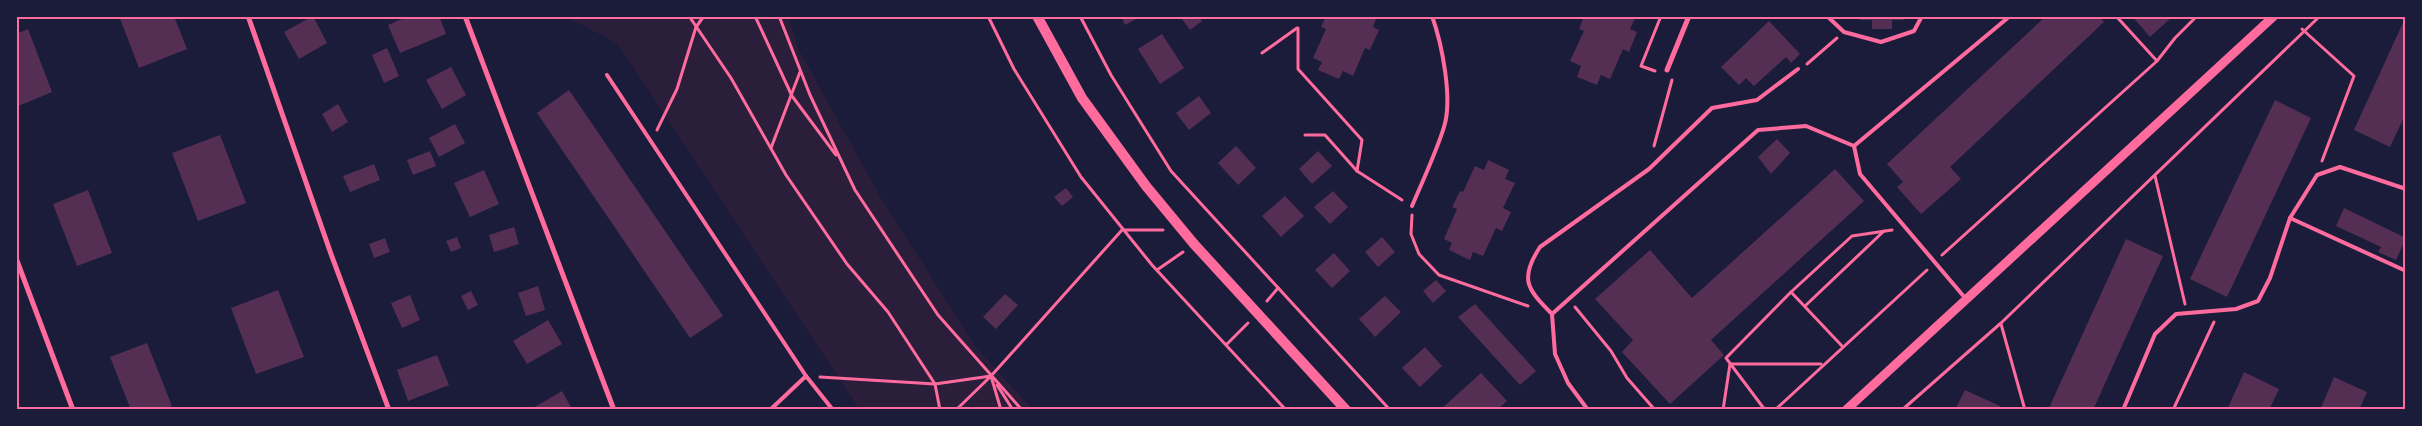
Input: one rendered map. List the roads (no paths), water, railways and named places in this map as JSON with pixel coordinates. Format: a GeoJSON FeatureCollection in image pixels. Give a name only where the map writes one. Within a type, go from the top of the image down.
{"type":"FeatureCollection","features":[{"type":"Feature","properties":{"kind":"main road"},"geometry":{"type":"LineString","coordinates":[[1037,16],[1082,98],[1181,229],[1346,410]]}},
{"type":"Feature","properties":{"kind":"street"},"geometry":{"type":"LineString","coordinates":[[248,16],[389,410]]}},
{"type":"Feature","properties":{"kind":"street"},"geometry":{"type":"LineString","coordinates":[[465,16],[614,410]]}},
{"type":"Feature","properties":{"kind":"street"},"geometry":{"type":"LineString","coordinates":[[1666,72],[1689,16]]}},
{"type":"Feature","properties":{"kind":"street"},"geometry":{"type":"LineString","coordinates":[[1846,410],[2274,16]]}},
{"type":"Feature","properties":{"kind":"street"},"geometry":{"type":"LineString","coordinates":[[16,258],[73,410]]}},
{"type":"Feature","properties":{"kind":"lane"},"geometry":{"type":"LineString","coordinates":[[1412,206],[1445,126],[1448,101],[1438,34],[1432,16]]}},
{"type":"Feature","properties":{"kind":"lane"},"geometry":{"type":"LineString","coordinates":[[1827,16],[1844,32],[1881,42],[1914,31],[1922,16]]}},
{"type":"Feature","properties":{"kind":"lane"},"geometry":{"type":"LineString","coordinates":[[1854,146],[2010,16]]}},
{"type":"Feature","properties":{"kind":"lane"},"geometry":{"type":"LineString","coordinates":[[1588,410],[1568,384],[1556,354],[1552,314],[1537,300],[1527,282],[1529,263],[1540,247],[1649,168],[1712,108],[1757,100],[1798,69]]}},
{"type":"Feature","properties":{"kind":"lane"},"geometry":{"type":"LineString","coordinates":[[607,75],[806,376],[833,410]]}},
{"type":"Feature","properties":{"kind":"lane"},"geometry":{"type":"LineString","coordinates":[[1552,314],[1758,130],[1806,126],[1854,146]]}},
{"type":"Feature","properties":{"kind":"lane"},"geometry":{"type":"LineString","coordinates":[[1854,146],[1860,174],[1905,228],[1936,261],[1966,300]]}},
{"type":"Feature","properties":{"kind":"lane"},"geometry":{"type":"LineString","coordinates":[[2123,410],[2155,334],[2176,314],[2236,309],[2258,301],[2270,278],[2290,218],[2317,175],[2340,167],[2406,189]]}},
{"type":"Feature","properties":{"kind":"lane"},"geometry":{"type":"LineString","coordinates":[[2290,218],[2406,271]]}},
{"type":"Feature","properties":{"kind":"lane"},"geometry":{"type":"LineString","coordinates":[[770,410],[806,376]]}}]}
